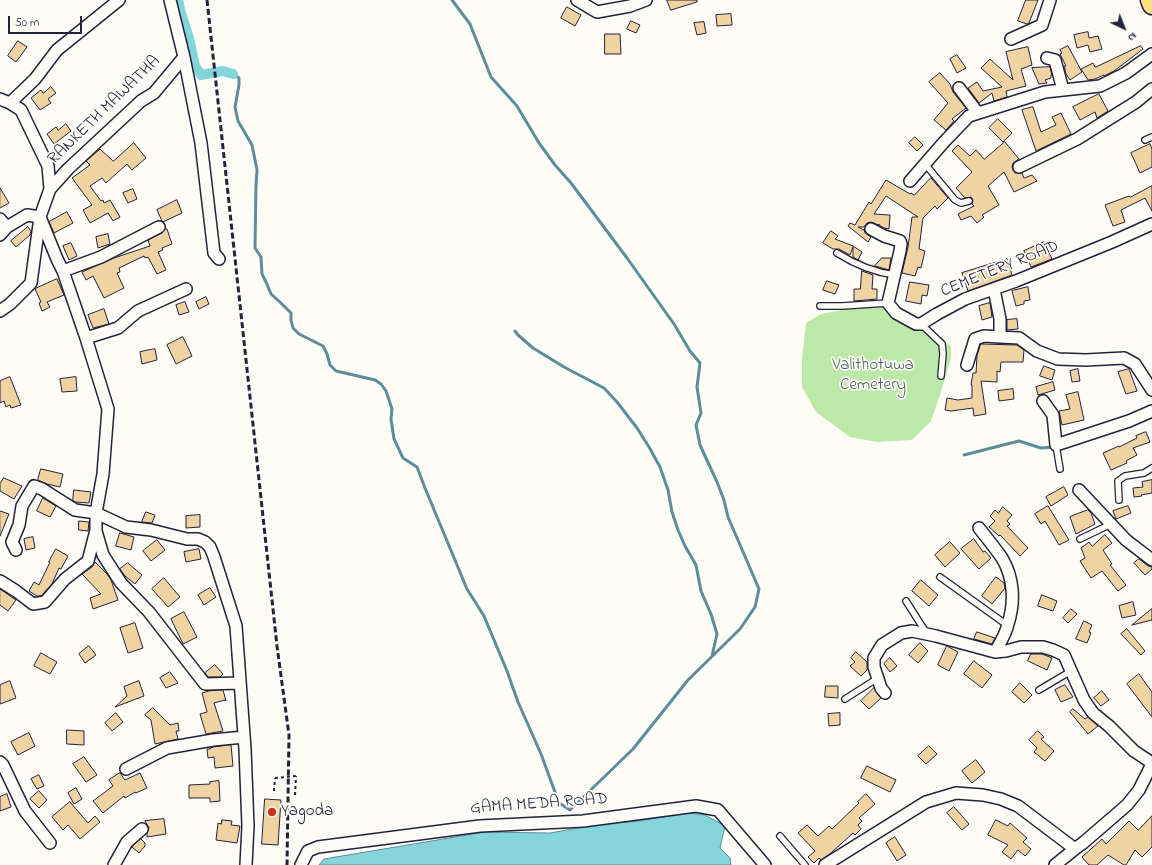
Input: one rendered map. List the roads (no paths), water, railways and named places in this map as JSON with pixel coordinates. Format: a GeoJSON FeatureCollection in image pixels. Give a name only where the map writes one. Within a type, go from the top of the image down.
{"type":"FeatureCollection","features":[{"type":"Feature","properties":{"kind":"main road"},"geometry":{"type":"LineString","coordinates":[[1150,0],[1152,5]]}},
{"type":"Feature","properties":{"kind":"street"},"geometry":{"type":"LineString","coordinates":[[0,311],[10,304],[31,283],[40,217],[50,189],[48,166],[21,110],[5,101],[34,79],[57,50],[119,0]]}},
{"type":"Feature","properties":{"kind":"street"},"geometry":{"type":"LineString","coordinates":[[162,0],[173,11]]}},
{"type":"Feature","properties":{"kind":"street"},"geometry":{"type":"LineString","coordinates":[[170,0],[184,57],[201,143],[214,253],[219,259]]}},
{"type":"Feature","properties":{"kind":"street"},"geometry":{"type":"LineString","coordinates":[[577,0],[597,12],[630,6],[646,0]]}},
{"type":"Feature","properties":{"kind":"street"},"geometry":{"type":"LineString","coordinates":[[1010,39],[1042,25],[1050,0]]}},
{"type":"Feature","properties":{"kind":"street"},"geometry":{"type":"LineString","coordinates":[[910,181],[969,116],[1045,92],[1100,86],[1126,73],[1152,54]]}},
{"type":"Feature","properties":{"kind":"street","name":"RANKETH MAWATHA"},"geometry":{"type":"LineString","coordinates":[[50,189],[68,169],[141,101],[154,93],[184,57]]}},
{"type":"Feature","properties":{"kind":"street"},"geometry":{"type":"LineString","coordinates":[[1047,58],[1055,60],[1063,90]]}},
{"type":"Feature","properties":{"kind":"street"},"geometry":{"type":"LineString","coordinates":[[958,88],[978,113]]}},
{"type":"Feature","properties":{"kind":"street"},"geometry":{"type":"LineString","coordinates":[[1019,167],[1077,139],[1136,102],[1152,89]]}},
{"type":"Feature","properties":{"kind":"street"},"geometry":{"type":"LineString","coordinates":[[2,227],[27,215],[40,217]]}},
{"type":"Feature","properties":{"kind":"street"},"geometry":{"type":"LineString","coordinates":[[0,581],[33,604],[45,602],[65,579],[88,561],[96,530],[96,513],[103,474],[108,409],[64,271],[57,259],[40,217]]}},
{"type":"Feature","properties":{"kind":"street","name":"CEMETERY ROAD"},"geometry":{"type":"LineString","coordinates":[[921,324],[965,299],[1105,245],[1152,224]]}},
{"type":"Feature","properties":{"kind":"street"},"geometry":{"type":"LineString","coordinates":[[64,271],[101,257],[159,227]]}},
{"type":"Feature","properties":{"kind":"street"},"geometry":{"type":"LineString","coordinates":[[871,229],[884,236],[900,241],[901,244],[888,303],[896,313],[916,324],[921,324]]}},
{"type":"Feature","properties":{"kind":"street"},"geometry":{"type":"LineString","coordinates":[[86,338],[118,328],[138,311],[186,289]]}},
{"type":"Feature","properties":{"kind":"street"},"geometry":{"type":"LineString","coordinates":[[994,289],[1000,318],[1000,337]]}},
{"type":"Feature","properties":{"kind":"street"},"geometry":{"type":"LineString","coordinates":[[967,365],[975,339],[984,336],[1019,338],[1037,351],[1058,359],[1086,360],[1124,358],[1135,364],[1152,390]]}},
{"type":"Feature","properties":{"kind":"street"},"geometry":{"type":"LineString","coordinates":[[1043,400],[1053,415],[1056,445],[1129,422],[1152,411]]}},
{"type":"Feature","properties":{"kind":"street"},"geometry":{"type":"LineString","coordinates":[[16,550],[12,542],[19,525],[22,506],[34,486],[42,489],[76,510],[96,513],[126,527],[150,530],[187,539],[198,538],[210,547],[236,626],[244,737],[248,826],[246,865]]}},
{"type":"Feature","properties":{"kind":"street"},"geometry":{"type":"LineString","coordinates":[[1078,490],[1112,523],[1126,540],[1152,560]]}},
{"type":"Feature","properties":{"kind":"street"},"geometry":{"type":"LineString","coordinates":[[979,528],[1002,559],[1012,586],[1012,600],[1008,626],[995,652]]}},
{"type":"Feature","properties":{"kind":"street"},"geometry":{"type":"LineString","coordinates":[[96,530],[104,555],[121,583],[148,612],[205,684],[240,683]]}},
{"type":"Feature","properties":{"kind":"street"},"geometry":{"type":"LineString","coordinates":[[885,693],[881,688],[874,667],[874,658],[882,645],[902,633],[912,631],[928,634],[995,652],[1021,647],[1043,647],[1064,655],[1084,700],[1093,713],[1109,726],[1134,751],[1152,763],[1139,790],[1127,805],[1057,864]]}},
{"type":"Feature","properties":{"kind":"street"},"geometry":{"type":"LineString","coordinates":[[126,769],[167,748],[213,740],[244,737]]}},
{"type":"Feature","properties":{"kind":"street"},"geometry":{"type":"LineString","coordinates":[[0,762],[3,765],[25,811],[50,843]]}},
{"type":"Feature","properties":{"kind":"street"},"geometry":{"type":"LineString","coordinates":[[825,865],[926,802],[956,793],[983,795],[1001,799],[1018,806],[1070,846],[1076,848]]}},
{"type":"Feature","properties":{"kind":"street","name":"GAMA MEDA ROAD"},"geometry":{"type":"LineString","coordinates":[[301,865],[308,851],[318,847],[480,826],[584,821],[696,806],[718,810],[765,865]]}},
{"type":"Feature","properties":{"kind":"street"},"geometry":{"type":"LineString","coordinates":[[114,865],[128,842],[142,829]]}},
{"type":"Feature","properties":{"kind":"lane"},"geometry":{"type":"LineString","coordinates":[[1145,140],[1152,137]]}},
{"type":"Feature","properties":{"kind":"lane"},"geometry":{"type":"LineString","coordinates":[[924,164],[956,200],[960,203],[969,201]]}},
{"type":"Feature","properties":{"kind":"lane"},"geometry":{"type":"LineString","coordinates":[[837,253],[861,266],[895,275]]}},
{"type":"Feature","properties":{"kind":"lane"},"geometry":{"type":"LineString","coordinates":[[820,306],[888,303]]}},
{"type":"Feature","properties":{"kind":"lane"},"geometry":{"type":"LineString","coordinates":[[921,324],[942,344],[943,354],[941,376]]}},
{"type":"Feature","properties":{"kind":"lane"},"geometry":{"type":"LineString","coordinates":[[1056,445],[1060,469]]}},
{"type":"Feature","properties":{"kind":"lane"},"geometry":{"type":"LineString","coordinates":[[1119,500],[1118,481],[1125,476],[1144,473],[1152,468]]}},
{"type":"Feature","properties":{"kind":"lane"},"geometry":{"type":"LineString","coordinates":[[1080,540],[1112,523]]}},
{"type":"Feature","properties":{"kind":"lane"},"geometry":{"type":"LineString","coordinates":[[940,577],[1008,626]]}},
{"type":"Feature","properties":{"kind":"lane"},"geometry":{"type":"LineString","coordinates":[[906,601],[928,634]]}},
{"type":"Feature","properties":{"kind":"lane"},"geometry":{"type":"LineString","coordinates":[[1039,690],[1071,671]]}},
{"type":"Feature","properties":{"kind":"lane"},"geometry":{"type":"LineString","coordinates":[[845,698],[878,678]]}},
{"type":"Feature","properties":{"kind":"lane"},"geometry":{"type":"LineString","coordinates":[[780,836],[805,865]]}},
{"type":"Feature","properties":{"kind":"water"},"geometry":{"type":"Polygon","coordinates":[[[690,813],[705,815],[725,826],[720,848],[730,858],[731,865],[319,865],[324,859],[485,832],[550,833],[595,825],[638,821],[690,813]]]}},
{"type":"Feature","properties":{"kind":"waterway"},"geometry":{"type":"LineString","coordinates":[[178,0],[195,66],[201,75],[223,71],[233,74]]}},
{"type":"Feature","properties":{"kind":"waterway"},"geometry":{"type":"LineString","coordinates":[[233,74],[239,78],[235,107],[238,121],[252,145],[257,170],[255,248],[261,257],[262,274],[271,294],[291,313],[293,328],[299,334],[323,346],[330,365],[336,371],[375,380],[381,384],[386,391],[392,409],[391,419],[394,439],[403,458],[417,467],[467,589],[484,616],[518,702],[541,754],[559,803],[570,810],[633,749],[688,680],[740,629],[755,607],[759,589],[728,517],[724,500],[717,482],[700,445],[696,425],[701,413],[697,387],[700,363],[690,351],[674,324],[627,258],[539,143],[517,106],[491,77],[470,24],[452,0]]}},
{"type":"Feature","properties":{"kind":"waterway"},"geometry":{"type":"LineString","coordinates":[[515,331],[533,348],[564,367],[604,388],[637,428],[649,447],[660,467],[668,490],[672,512],[678,530],[696,565],[701,591],[711,614],[717,634],[712,656]]}},
{"type":"Feature","properties":{"kind":"waterway"},"geometry":{"type":"LineString","coordinates":[[964,455],[1019,441],[1041,448],[1055,447]]}},
{"type":"Feature","properties":{"kind":"railway"},"geometry":{"type":"LineString","coordinates":[[207,0],[277,646],[289,735],[287,865]]}},
{"type":"Feature","properties":{"kind":"place","name":"Yagoda"},"geometry":{"type":"Point","coordinates":[272,812]}},
{"type":"Feature","properties":{"kind":"park label","name":"Valithotuwa Cemetery"},"geometry":{"type":"Point","coordinates":[873,376]}}]}
